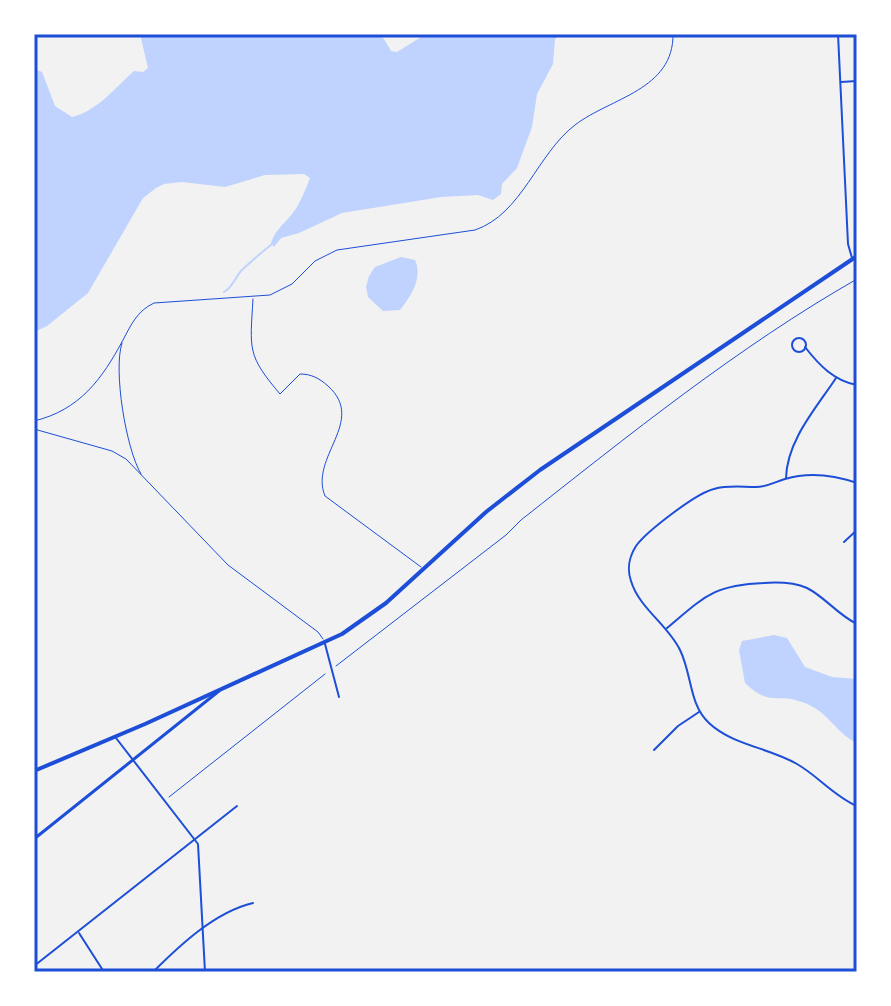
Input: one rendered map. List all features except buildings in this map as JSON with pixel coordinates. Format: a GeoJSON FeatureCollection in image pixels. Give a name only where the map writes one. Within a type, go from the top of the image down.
{"type":"FeatureCollection","features":[{"type":"Feature","properties":{"kind":"main road"},"geometry":{"type":"LineString","coordinates":[[34,771],[325,643],[366,619],[516,488],[563,453],[855,258]]}},
{"type":"Feature","properties":{"kind":"street"},"geometry":{"type":"LineString","coordinates":[[838,34],[848,244],[855,258]]}},
{"type":"Feature","properties":{"kind":"street"},"geometry":{"type":"LineString","coordinates":[[840,82],[857,81]]}},
{"type":"Feature","properties":{"kind":"street"},"geometry":{"type":"LineString","coordinates":[[805,347],[836,378],[857,385]]}},
{"type":"Feature","properties":{"kind":"street"},"geometry":{"type":"LineString","coordinates":[[786,479],[794,444],[836,378]]}},
{"type":"Feature","properties":{"kind":"street"},"geometry":{"type":"LineString","coordinates":[[857,483],[822,475],[786,479],[764,486],[727,486],[708,491],[678,510],[636,546],[629,565],[633,587],[681,652],[700,712],[720,732],[798,764],[857,806]]}},
{"type":"Feature","properties":{"kind":"street"},"geometry":{"type":"LineString","coordinates":[[844,542],[857,530]]}},
{"type":"Feature","properties":{"kind":"street"},"geometry":{"type":"LineString","coordinates":[[666,629],[703,598],[722,588],[737,584],[780,582],[811,591],[857,624]]}},
{"type":"Feature","properties":{"kind":"street"},"geometry":{"type":"LineString","coordinates":[[325,643],[339,697]]}},
{"type":"Feature","properties":{"kind":"street"},"geometry":{"type":"LineString","coordinates":[[34,839],[222,689]]}},
{"type":"Feature","properties":{"kind":"street"},"geometry":{"type":"LineString","coordinates":[[654,750],[678,726],[700,712]]}},
{"type":"Feature","properties":{"kind":"street"},"geometry":{"type":"LineString","coordinates":[[115,737],[195,840],[199,850],[205,972]]}},
{"type":"Feature","properties":{"kind":"street"},"geometry":{"type":"LineString","coordinates":[[34,966],[237,806]]}},
{"type":"Feature","properties":{"kind":"street"},"geometry":{"type":"LineString","coordinates":[[153,972],[203,929],[240,906],[253,903]]}},
{"type":"Feature","properties":{"kind":"street"},"geometry":{"type":"LineString","coordinates":[[78,932],[104,972]]}},
{"type":"Feature","properties":{"kind":"lane"},"geometry":{"type":"LineString","coordinates":[[75,34],[112,34]]}},
{"type":"Feature","properties":{"kind":"lane"},"geometry":{"type":"LineString","coordinates":[[34,421],[67,409],[87,394],[105,372],[138,314],[154,303],[253,297],[282,291],[315,261],[337,250],[475,230],[493,222],[564,134],[584,118],[646,86],[657,77],[669,57],[673,34]]}},
{"type":"Feature","properties":{"kind":"lane"},"geometry":{"type":"LineString","coordinates":[[253,297],[252,349],[257,366],[280,394],[300,374],[310,374],[337,395],[342,412],[341,422],[322,472],[321,486],[325,496],[424,569]]}},
{"type":"Feature","properties":{"kind":"lane"},"geometry":{"type":"LineString","coordinates":[[123,339],[119,356],[126,431],[132,455],[143,476]]}},
{"type":"Feature","properties":{"kind":"lane"},"geometry":{"type":"LineString","coordinates":[[34,429],[112,451],[126,459],[222,559],[318,632],[325,643]]}},
{"type":"Feature","properties":{"kind":"path"},"geometry":{"type":"LineString","coordinates":[[164,801],[660,412],[783,323],[857,279]]}},
{"type":"Feature","properties":{"kind":"water"},"geometry":{"type":"Polygon","coordinates":[[[140,34],[379,34],[391,51],[397,52],[426,34],[562,34],[555,39],[553,64],[537,94],[532,127],[517,168],[502,184],[501,194],[493,200],[478,195],[441,197],[342,213],[281,238],[274,247],[271,243],[273,238],[295,210],[307,186],[310,178],[304,174],[265,175],[225,187],[182,182],[164,184],[143,198],[88,293],[47,326],[34,332],[34,69],[42,72],[55,106],[72,117],[89,110],[134,71],[143,72],[148,68],[140,34]]]}},
{"type":"Feature","properties":{"kind":"water"},"geometry":{"type":"Polygon","coordinates":[[[401,257],[415,260],[418,273],[415,286],[400,310],[383,311],[368,297],[366,287],[369,276],[375,267],[401,257]]]}},
{"type":"Feature","properties":{"kind":"water"},"geometry":{"type":"Polygon","coordinates":[[[774,635],[787,638],[805,667],[832,677],[857,679],[857,743],[811,706],[793,699],[762,695],[745,683],[739,650],[742,641],[774,635]]]}},
{"type":"Feature","properties":{"kind":"waterway"},"geometry":{"type":"LineString","coordinates":[[224,292],[241,271],[272,244]]}}]}
